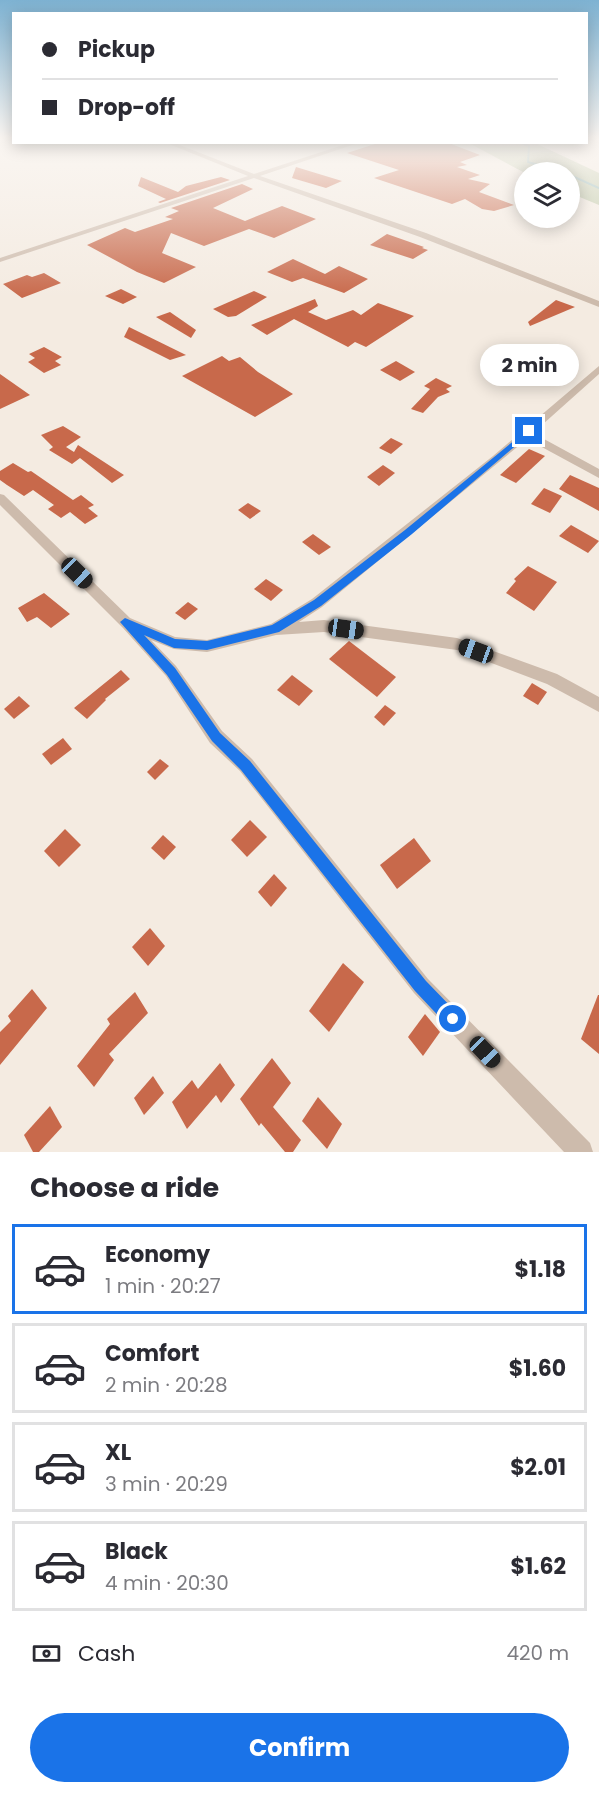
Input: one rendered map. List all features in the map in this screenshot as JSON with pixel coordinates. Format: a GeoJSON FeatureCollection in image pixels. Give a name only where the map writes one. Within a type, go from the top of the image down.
{"type":"FeatureCollection","features":[{"type":"Feature","properties":{"kind":"street"},"geometry":{"type":"LineString","coordinates":[[0,260],[210,191]]}},
{"type":"Feature","properties":{"kind":"street"},"geometry":{"type":"LineString","coordinates":[[295,191],[385,224],[423,235],[599,304]]}},
{"type":"Feature","properties":{"kind":"street"},"geometry":{"type":"LineString","coordinates":[[275,629],[317,603],[527,434],[599,369]]}},
{"type":"Feature","properties":{"kind":"street"},"geometry":{"type":"LineString","coordinates":[[527,434],[599,474]]}},
{"type":"Feature","properties":{"kind":"street"},"geometry":{"type":"LineString","coordinates":[[0,498],[171,671],[216,737],[246,765],[421,986],[581,1152]]}},
{"type":"Feature","properties":{"kind":"street"},"geometry":{"type":"LineString","coordinates":[[125,622],[174,643],[207,646],[275,629],[324,626],[457,644],[552,679],[599,705]]}},
{"type":"Feature","properties":{"kind":"green space"},"geometry":{"type":"Polygon","coordinates":[[[580,191],[599,191],[599,205],[580,197],[580,191]]]}},
{"type":"Feature","properties":{"kind":"building"},"geometry":{"type":"Polygon","coordinates":[[[148,191],[197,191],[158,202],[166,199],[148,191]]]}},
{"type":"Feature","properties":{"kind":"building"},"geometry":{"type":"Polygon","coordinates":[[[222,191],[249,191],[213,208],[245,221],[282,206],[316,219],[274,238],[249,229],[204,246],[171,233],[162,253],[196,267],[164,283],[137,272],[87,245],[125,228],[135,232],[173,219],[165,217],[179,211],[171,208],[222,191]]]}},
{"type":"Feature","properties":{"kind":"building"},"geometry":{"type":"Polygon","coordinates":[[[412,191],[481,191],[479,192],[514,205],[494,211],[482,209],[465,199],[452,204],[412,191]]]}},
{"type":"Feature","properties":{"kind":"building"},"geometry":{"type":"Polygon","coordinates":[[[387,234],[428,250],[413,259],[370,245],[387,234]]]}},
{"type":"Feature","properties":{"kind":"building"},"geometry":{"type":"Polygon","coordinates":[[[293,259],[325,274],[339,266],[368,279],[344,293],[303,278],[292,282],[267,272],[293,259]]]}},
{"type":"Feature","properties":{"kind":"building"},"geometry":{"type":"Polygon","coordinates":[[[44,273],[61,283],[22,298],[3,284],[27,275],[32,277],[44,273]]]}},
{"type":"Feature","properties":{"kind":"building"},"geometry":{"type":"Polygon","coordinates":[[[121,289],[137,297],[123,304],[105,296],[121,289]]]}},
{"type":"Feature","properties":{"kind":"building"},"geometry":{"type":"Polygon","coordinates":[[[254,291],[267,297],[236,316],[228,317],[213,309],[254,291]]]}},
{"type":"Feature","properties":{"kind":"building"},"geometry":{"type":"Polygon","coordinates":[[[315,299],[318,306],[308,312],[326,320],[353,310],[361,315],[378,303],[414,316],[366,347],[355,342],[348,347],[294,319],[267,335],[251,325],[315,299]]]}},
{"type":"Feature","properties":{"kind":"building"},"geometry":{"type":"Polygon","coordinates":[[[556,300],[575,307],[530,326],[528,322],[556,300]]]}},
{"type":"Feature","properties":{"kind":"building"},"geometry":{"type":"Polygon","coordinates":[[[170,312],[196,330],[191,338],[156,317],[170,312]]]}},
{"type":"Feature","properties":{"kind":"building"},"geometry":{"type":"Polygon","coordinates":[[[129,327],[186,355],[170,360],[124,337],[129,327]]]}},
{"type":"Feature","properties":{"kind":"building"},"geometry":{"type":"Polygon","coordinates":[[[44,347],[62,357],[55,361],[61,365],[44,373],[28,362],[35,358],[29,354],[44,347]]]}},
{"type":"Feature","properties":{"kind":"building"},"geometry":{"type":"Polygon","coordinates":[[[222,356],[229,361],[240,357],[258,372],[293,394],[255,417],[182,376],[222,356]]]}},
{"type":"Feature","properties":{"kind":"building"},"geometry":{"type":"Polygon","coordinates":[[[396,361],[415,372],[400,381],[380,370],[396,361]]]}},
{"type":"Feature","properties":{"kind":"building"},"geometry":{"type":"Polygon","coordinates":[[[0,374],[30,395],[0,409],[0,374]]]}},
{"type":"Feature","properties":{"kind":"building"},"geometry":{"type":"Polygon","coordinates":[[[436,378],[452,386],[446,389],[450,392],[438,397],[423,413],[411,409],[430,389],[424,386],[436,378]]]}},
{"type":"Feature","properties":{"kind":"building"},"geometry":{"type":"Polygon","coordinates":[[[63,426],[81,437],[66,447],[74,452],[78,445],[124,475],[112,483],[80,458],[72,464],[49,450],[53,447],[41,435],[63,426]]]}},
{"type":"Feature","properties":{"kind":"building"},"geometry":{"type":"Polygon","coordinates":[[[391,438],[403,444],[391,454],[379,448],[391,438]]]}},
{"type":"Feature","properties":{"kind":"building"},"geometry":{"type":"Polygon","coordinates":[[[529,449],[545,456],[516,483],[500,475],[529,449]]]}},
{"type":"Feature","properties":{"kind":"building"},"geometry":{"type":"Polygon","coordinates":[[[13,463],[28,472],[31,471],[73,500],[81,495],[94,505],[88,508],[98,516],[85,524],[70,512],[61,518],[48,509],[54,505],[33,490],[24,496],[0,480],[0,471],[13,463]]]}},
{"type":"Feature","properties":{"kind":"building"},"geometry":{"type":"Polygon","coordinates":[[[383,465],[395,473],[379,486],[367,477],[383,465]]]}},
{"type":"Feature","properties":{"kind":"building"},"geometry":{"type":"Polygon","coordinates":[[[570,475],[599,488],[599,511],[559,489],[570,475]]]}},
{"type":"Feature","properties":{"kind":"building"},"geometry":{"type":"Polygon","coordinates":[[[544,488],[562,496],[550,513],[531,504],[544,488]]]}},
{"type":"Feature","properties":{"kind":"building"},"geometry":{"type":"Polygon","coordinates":[[[248,503],[261,511],[250,519],[238,510],[248,503]]]}},
{"type":"Feature","properties":{"kind":"building"},"geometry":{"type":"Polygon","coordinates":[[[571,525],[599,541],[588,553],[559,536],[571,525]]]}},
{"type":"Feature","properties":{"kind":"building"},"geometry":{"type":"Polygon","coordinates":[[[313,534],[331,547],[319,555],[302,542],[313,534]]]}},
{"type":"Feature","properties":{"kind":"building"},"geometry":{"type":"Polygon","coordinates":[[[528,566],[557,582],[534,611],[506,593],[516,581],[514,579],[528,566]]]}},
{"type":"Feature","properties":{"kind":"building"},"geometry":{"type":"Polygon","coordinates":[[[266,579],[283,590],[271,601],[254,589],[266,579]]]}},
{"type":"Feature","properties":{"kind":"building"},"geometry":{"type":"Polygon","coordinates":[[[44,593],[70,614],[51,628],[37,617],[27,622],[18,608],[44,593]]]}},
{"type":"Feature","properties":{"kind":"building"},"geometry":{"type":"Polygon","coordinates":[[[188,602],[198,609],[185,620],[175,613],[188,602]]]}},
{"type":"Feature","properties":{"kind":"building"},"geometry":{"type":"Polygon","coordinates":[[[349,641],[396,677],[377,697],[329,659],[349,641]]]}},
{"type":"Feature","properties":{"kind":"building"},"geometry":{"type":"Polygon","coordinates":[[[121,670],[130,679],[105,699],[87,719],[74,708],[121,670]]]}},
{"type":"Feature","properties":{"kind":"building"},"geometry":{"type":"Polygon","coordinates":[[[292,675],[313,691],[299,706],[277,690],[292,675]]]}},
{"type":"Feature","properties":{"kind":"building"},"geometry":{"type":"Polygon","coordinates":[[[532,683],[547,692],[538,705],[523,696],[532,683]]]}},
{"type":"Feature","properties":{"kind":"building"},"geometry":{"type":"Polygon","coordinates":[[[19,696],[30,706],[14,719],[4,709],[19,696]]]}},
{"type":"Feature","properties":{"kind":"building"},"geometry":{"type":"Polygon","coordinates":[[[385,705],[396,713],[384,726],[374,717],[385,705]]]}},
{"type":"Feature","properties":{"kind":"building"},"geometry":{"type":"Polygon","coordinates":[[[63,738],[72,749],[51,765],[42,754],[63,738]]]}},
{"type":"Feature","properties":{"kind":"building"},"geometry":{"type":"Polygon","coordinates":[[[160,759],[169,766],[155,780],[147,772],[160,759]]]}},
{"type":"Feature","properties":{"kind":"building"},"geometry":{"type":"Polygon","coordinates":[[[250,820],[267,837],[247,857],[231,840],[250,820]]]}},
{"type":"Feature","properties":{"kind":"building"},"geometry":{"type":"Polygon","coordinates":[[[65,829],[81,845],[59,867],[44,851],[65,829]]]}},
{"type":"Feature","properties":{"kind":"building"},"geometry":{"type":"Polygon","coordinates":[[[163,835],[176,847],[164,860],[151,848],[163,835]]]}},
{"type":"Feature","properties":{"kind":"building"},"geometry":{"type":"Polygon","coordinates":[[[414,838],[431,861],[397,889],[380,865],[414,838]]]}},
{"type":"Feature","properties":{"kind":"building"},"geometry":{"type":"Polygon","coordinates":[[[274,874],[287,888],[271,907],[258,892],[274,874]]]}},
{"type":"Feature","properties":{"kind":"building"},"geometry":{"type":"Polygon","coordinates":[[[150,928],[165,946],[148,966],[132,947],[150,928]]]}},
{"type":"Feature","properties":{"kind":"building"},"geometry":{"type":"Polygon","coordinates":[[[343,963],[364,982],[329,1032],[309,1011],[343,963]]]}},
{"type":"Feature","properties":{"kind":"building"},"geometry":{"type":"Polygon","coordinates":[[[32,989],[47,1008],[0,1065],[0,1032],[11,1021],[8,1016],[32,989]]]}},
{"type":"Feature","properties":{"kind":"building"},"geometry":{"type":"Polygon","coordinates":[[[135,992],[148,1013],[109,1054],[114,1060],[94,1087],[77,1066],[110,1024],[107,1019],[135,992]]]}},
{"type":"Feature","properties":{"kind":"building"},"geometry":{"type":"Polygon","coordinates":[[[599,995],[599,1054],[581,1039],[599,995]]]}},
{"type":"Feature","properties":{"kind":"building"},"geometry":{"type":"Polygon","coordinates":[[[425,1014],[440,1032],[423,1056],[408,1037],[425,1014]]]}},
{"type":"Feature","properties":{"kind":"building"},"geometry":{"type":"Polygon","coordinates":[[[272,1058],[291,1083],[273,1107],[301,1140],[293,1152],[285,1152],[261,1123],[259,1126],[240,1099],[272,1058]]]}},
{"type":"Feature","properties":{"kind":"building"},"geometry":{"type":"Polygon","coordinates":[[[220,1063],[235,1085],[221,1103],[216,1095],[187,1129],[172,1102],[192,1080],[198,1089],[220,1063]]]}},
{"type":"Feature","properties":{"kind":"building"},"geometry":{"type":"Polygon","coordinates":[[[153,1076],[164,1093],[144,1115],[134,1098],[153,1076]]]}},
{"type":"Feature","properties":{"kind":"building"},"geometry":{"type":"Polygon","coordinates":[[[318,1097],[342,1124],[327,1149],[302,1121],[318,1097]]]}},
{"type":"Feature","properties":{"kind":"building"},"geometry":{"type":"Polygon","coordinates":[[[50,1106],[62,1127],[39,1152],[33,1152],[24,1135],[50,1106]]]}},
{"type":"Feature","properties":{"kind":"route"},"geometry":{"type":"LineString","coordinates":[[453,1019],[421,986],[246,765],[216,737],[171,671],[125,622],[174,643],[207,646],[275,629],[317,603],[408,532],[529,431]]}}]}
